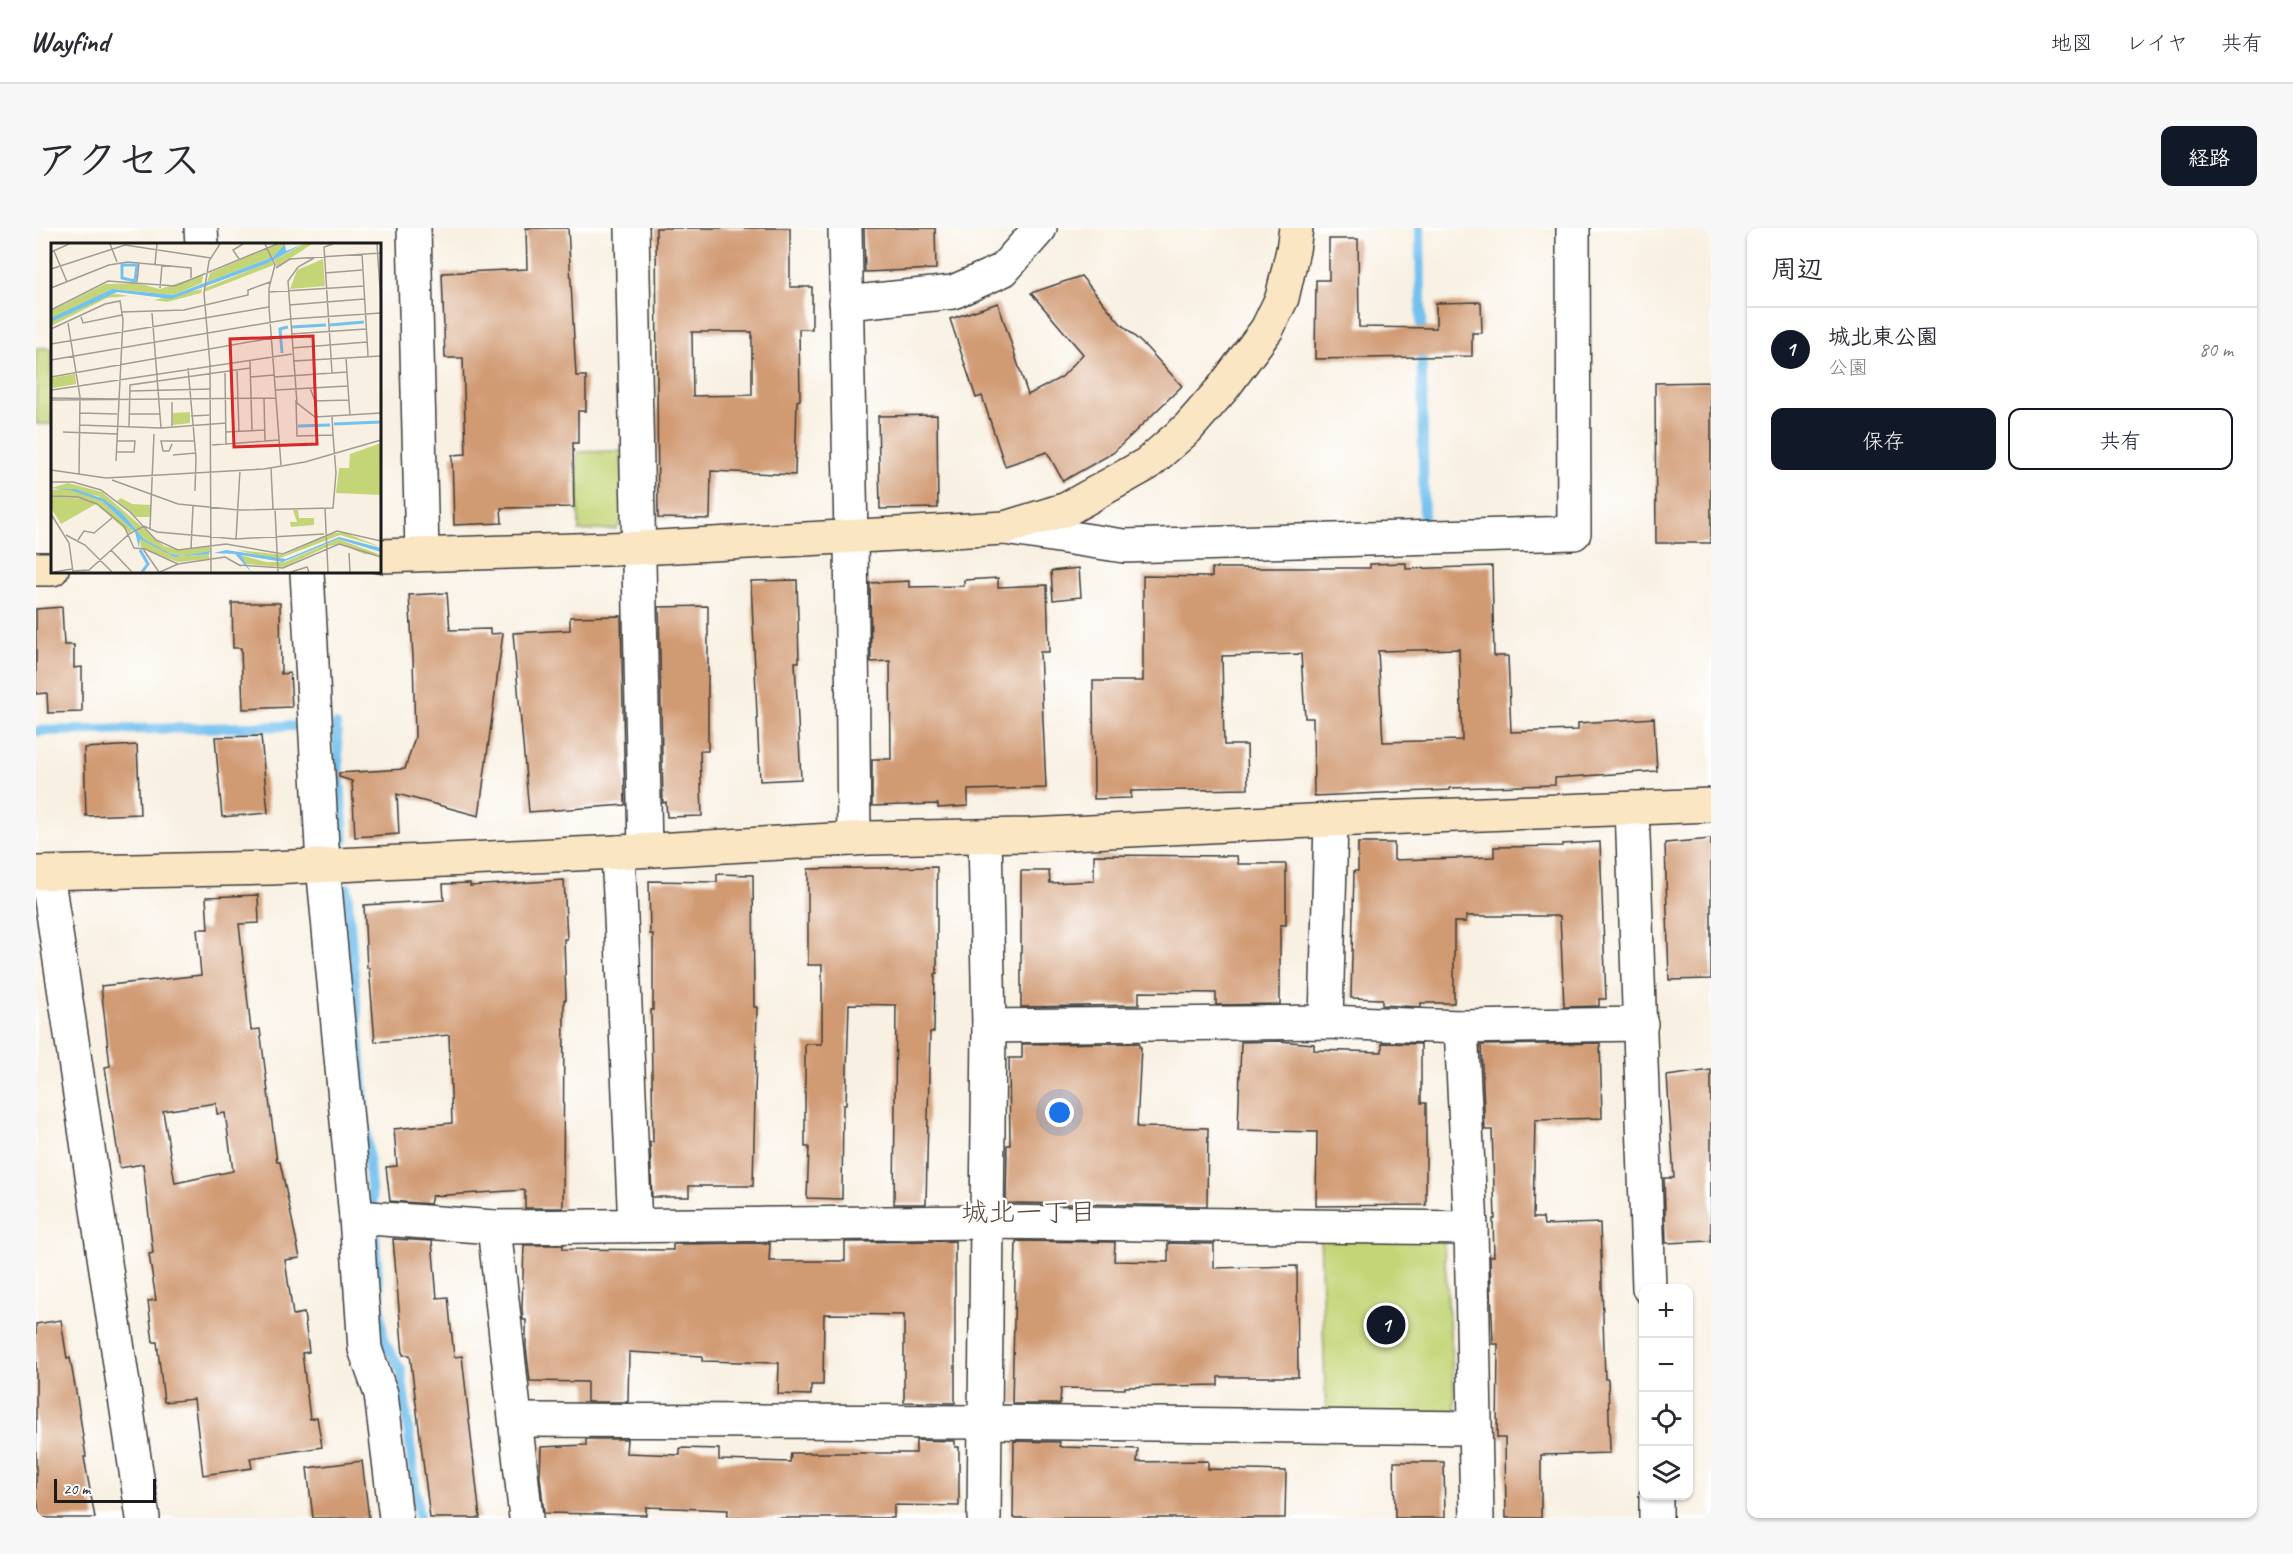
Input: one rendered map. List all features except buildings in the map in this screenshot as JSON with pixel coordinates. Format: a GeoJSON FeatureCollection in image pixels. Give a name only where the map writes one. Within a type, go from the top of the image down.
{"type":"FeatureCollection","features":[{"type":"Feature","properties":{"kind":"street"},"geometry":{"type":"LineString","coordinates":[[201,228],[202,243]]}},
{"type":"Feature","properties":{"kind":"street"},"geometry":{"type":"LineString","coordinates":[[414,228],[422,553]]}},
{"type":"Feature","properties":{"kind":"street"},"geometry":{"type":"LineString","coordinates":[[632,228],[640,548],[632,851],[634,1226]]}},
{"type":"Feature","properties":{"kind":"street"},"geometry":{"type":"LineString","coordinates":[[845,228],[854,839]]}},
{"type":"Feature","properties":{"kind":"street"},"geometry":{"type":"LineString","coordinates":[[846,303],[953,292],[1003,270],[1040,228]]}},
{"type":"Feature","properties":{"kind":"street"},"geometry":{"type":"LineString","coordinates":[[1005,528],[1067,509],[1147,464],[1188,428],[1223,388],[1267,329],[1282,298],[1296,228]]}},
{"type":"Feature","properties":{"kind":"street"},"geometry":{"type":"LineString","coordinates":[[381,556],[640,548],[1005,528],[1124,546],[1574,533],[1573,228]]}},
{"type":"Feature","properties":{"kind":"street"},"geometry":{"type":"LineString","coordinates":[[36,570],[51,569]]}},
{"type":"Feature","properties":{"kind":"street"},"geometry":{"type":"LineString","coordinates":[[307,573],[323,865],[356,1217],[364,1349],[381,1394],[396,1518]]}},
{"type":"Feature","properties":{"kind":"street"},"geometry":{"type":"LineString","coordinates":[[143,1518],[41,873],[323,865],[854,839],[985,836],[1711,805]]}},
{"type":"Feature","properties":{"kind":"street"},"geometry":{"type":"LineString","coordinates":[[1632,808],[1650,1284]]}},
{"type":"Feature","properties":{"kind":"street"},"geometry":{"type":"LineString","coordinates":[[1326,1022],[1331,820]]}},
{"type":"Feature","properties":{"kind":"street"},"geometry":{"type":"LineString","coordinates":[[984,1518],[989,1026],[985,836]]}},
{"type":"Feature","properties":{"kind":"street"},"geometry":{"type":"LineString","coordinates":[[989,1026],[1326,1022],[1461,1027],[1641,1024]]}},
{"type":"Feature","properties":{"kind":"street"},"geometry":{"type":"LineString","coordinates":[[1461,1027],[1471,1228],[1477,1518]]}},
{"type":"Feature","properties":{"kind":"street"},"geometry":{"type":"LineString","coordinates":[[356,1217],[399,1222],[494,1227],[986,1222],[1471,1228]]}},
{"type":"Feature","properties":{"kind":"street"},"geometry":{"type":"LineString","coordinates":[[494,1227],[525,1518]]}},
{"type":"Feature","properties":{"kind":"street"},"geometry":{"type":"LineString","coordinates":[[516,1420],[984,1422],[1474,1428]]}},
{"type":"Feature","properties":{"kind":"street"},"geometry":{"type":"LineString","coordinates":[[1656,1500],[1656,1518]]}},
{"type":"Feature","properties":{"kind":"green space"},"geometry":{"type":"Polygon","coordinates":[[[36,348],[51,348],[51,424],[36,424],[36,348]]]}},
{"type":"Feature","properties":{"kind":"green space"},"geometry":{"type":"Polygon","coordinates":[[[621,451],[624,518],[616,529],[579,531],[577,452],[621,451]]]}},
{"type":"Feature","properties":{"kind":"green space"},"geometry":{"type":"Polygon","coordinates":[[[1320,1232],[1443,1233],[1456,1417],[1326,1416],[1320,1232]]]}},
{"type":"Feature","properties":{"kind":"waterway"},"geometry":{"type":"LineString","coordinates":[[1420,228],[1424,524]]}},
{"type":"Feature","properties":{"kind":"waterway"},"geometry":{"type":"LineString","coordinates":[[336,725],[344,840]]}},
{"type":"Feature","properties":{"kind":"waterway"},"geometry":{"type":"LineString","coordinates":[[36,731],[293,726]]}},
{"type":"Feature","properties":{"kind":"waterway"},"geometry":{"type":"LineString","coordinates":[[347,888],[383,1340],[401,1370],[419,1518]]}},
{"type":"Feature","properties":{"kind":"place","name":"城北東公園"},"geometry":{"type":"Point","coordinates":[1386,1325]}},
{"type":"Feature","properties":{"kind":"district","name":"城北一丁目"},"geometry":{"type":"Point","coordinates":[1029,1212]}}]}
